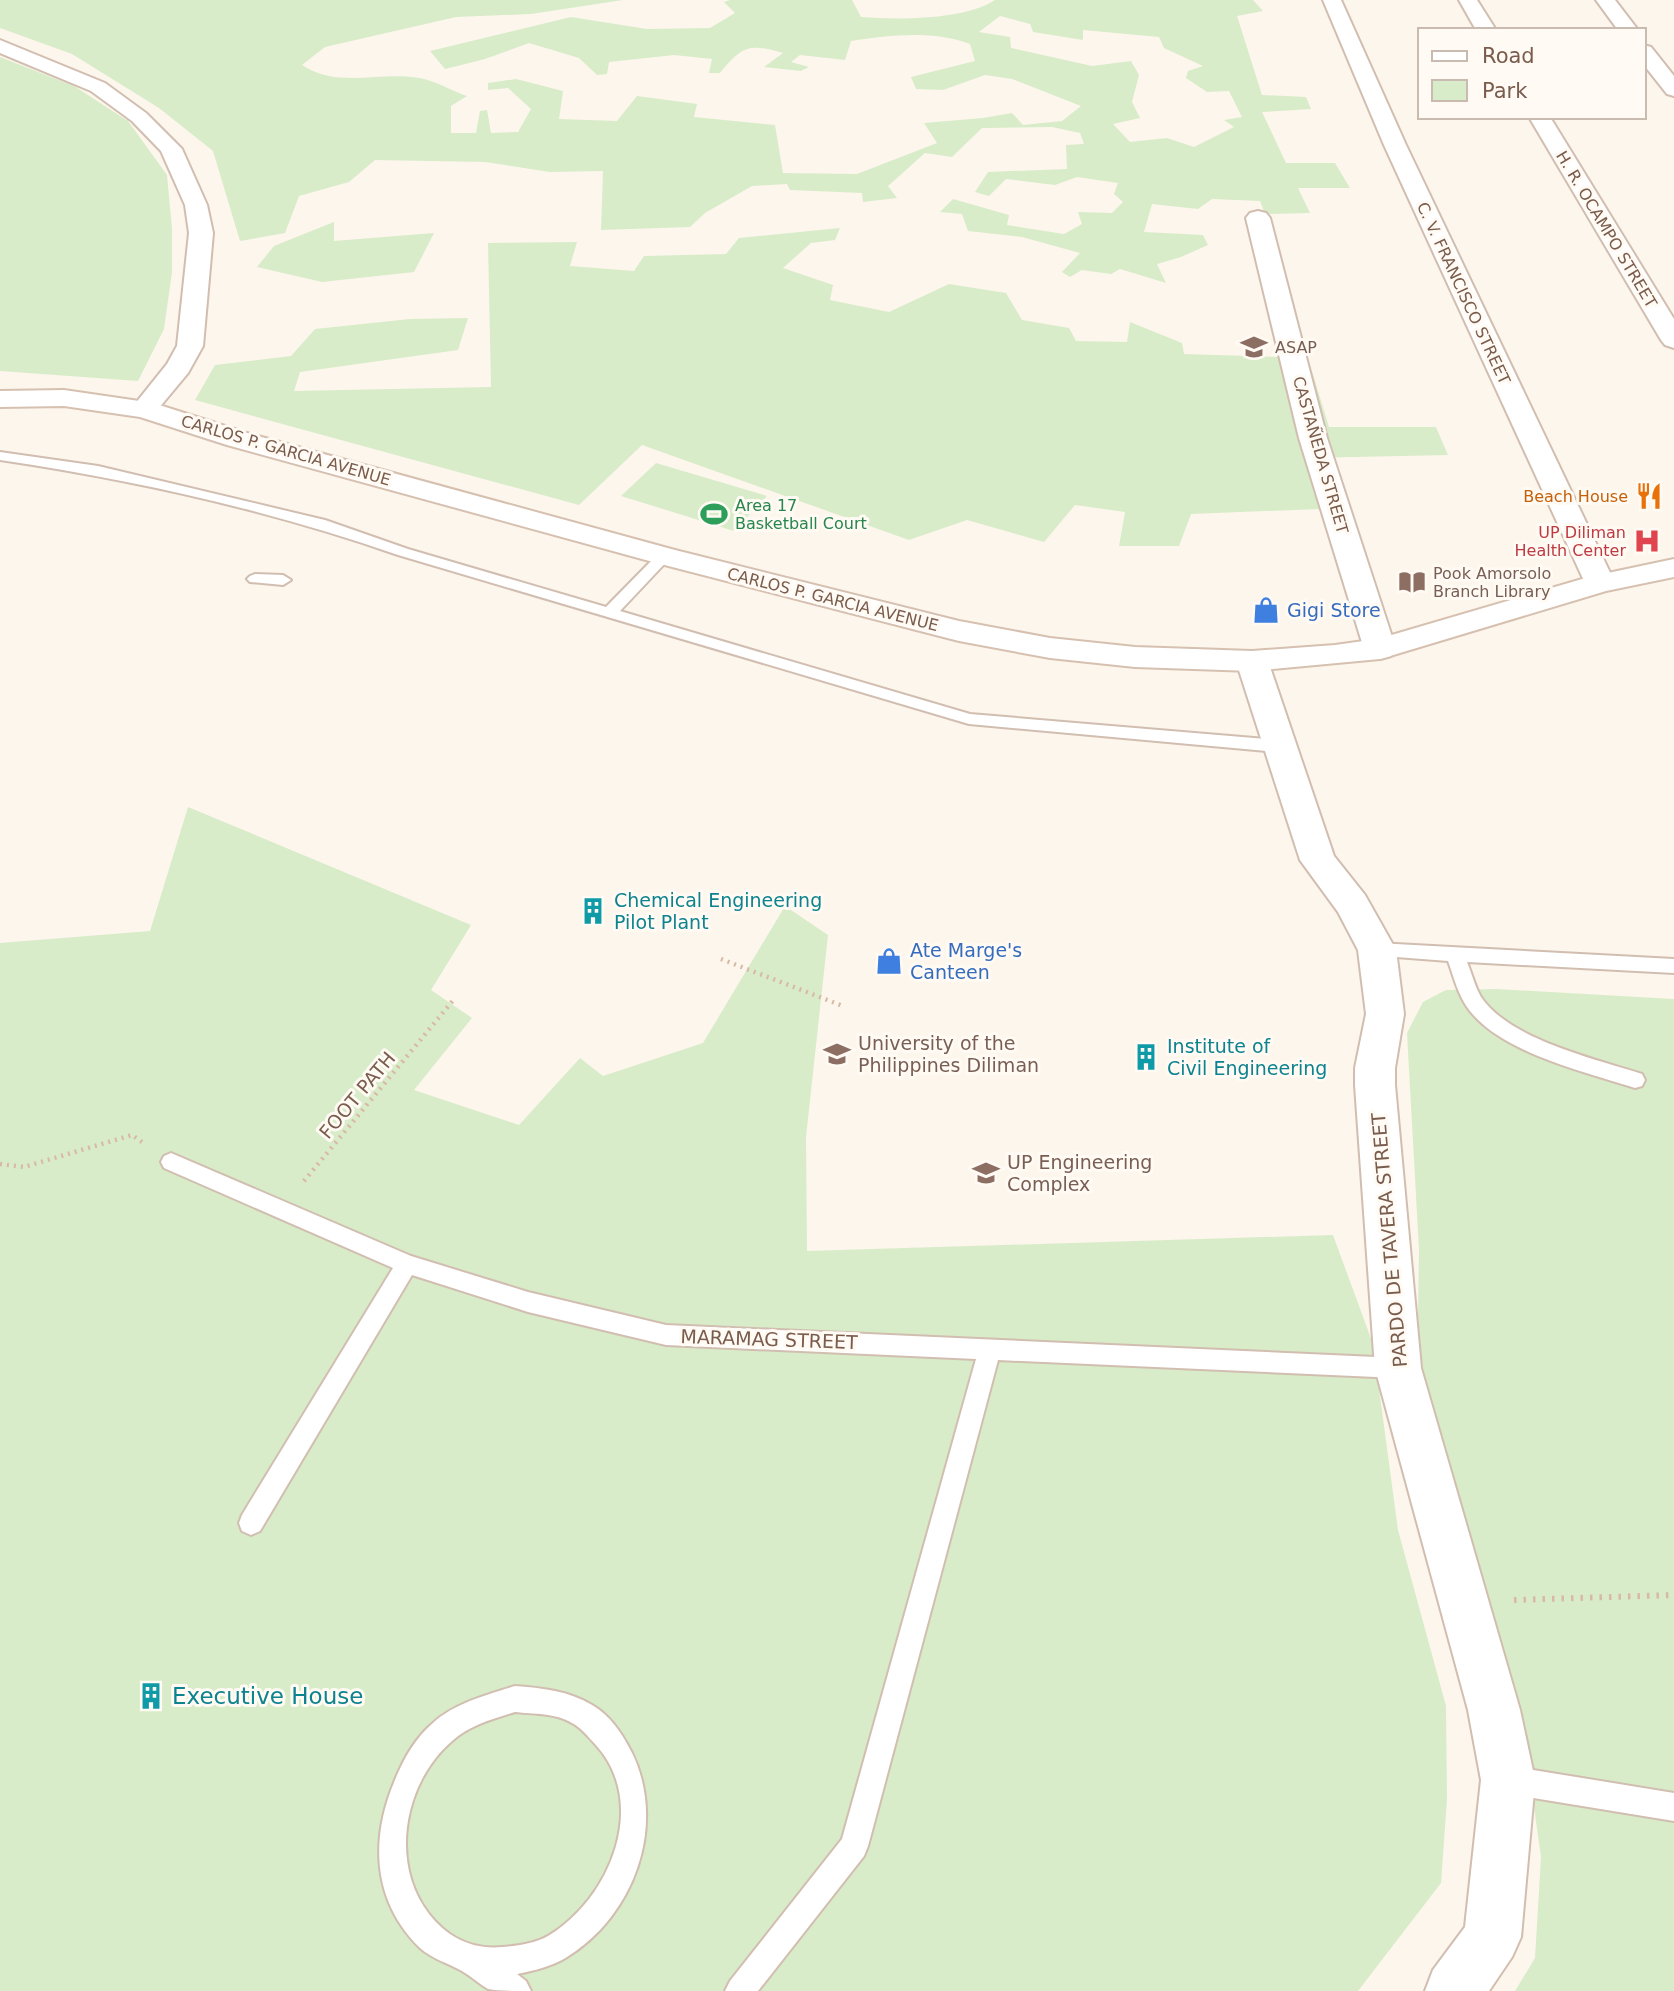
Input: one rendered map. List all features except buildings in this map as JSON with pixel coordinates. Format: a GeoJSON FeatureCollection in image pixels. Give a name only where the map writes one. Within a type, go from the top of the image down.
{"type":"FeatureCollection","features":[{"type":"Feature","properties":{"kind":"street","name":"C. V. FRANCISCO STREET"},"geometry":{"type":"LineString","coordinates":[[1332,0],[1395,145],[1600,583]]}},
{"type":"Feature","properties":{"kind":"street"},"geometry":{"type":"LineString","coordinates":[[1468,0],[1485,28]]}},
{"type":"Feature","properties":{"kind":"street"},"geometry":{"type":"LineString","coordinates":[[1605,0],[1626,28]]}},
{"type":"Feature","properties":{"kind":"street"},"geometry":{"type":"LineString","coordinates":[[0,46],[98,87],[139,117],[171,149],[196,205],[201,233],[190,346],[179,367],[144,410]]}},
{"type":"Feature","properties":{"kind":"street"},"geometry":{"type":"LineString","coordinates":[[1646,54],[1674,90]]}},
{"type":"Feature","properties":{"kind":"street","name":"H. R. OCAMPO STREET"},"geometry":{"type":"LineString","coordinates":[[1540,119],[1674,340]]}},
{"type":"Feature","properties":{"kind":"street","name":"CASTAÑEDA STREET"},"geometry":{"type":"LineString","coordinates":[[1258,218],[1313,438],[1380,649]]}},
{"type":"Feature","properties":{"kind":"street","name":"CARLOS P. GARCIA AVENUE"},"geometry":{"type":"LineString","coordinates":[[0,399],[64,398],[144,410],[237,439],[664,556],[959,631],[1051,648],[1135,657],[1252,661],[1380,649],[1600,583],[1674,568]]}},
{"type":"Feature","properties":{"kind":"street","name":"PARDO DE TAVERA STREET"},"geometry":{"type":"LineString","coordinates":[[1252,661],[1270,711],[1278,747],[1318,860],[1352,904],[1377,950],[1385,1014],[1375,1068],[1375,1085],[1398,1368],[1494,1710],[1508,1780],[1492,1937],[1454,1991]]}},
{"type":"Feature","properties":{"kind":"lane"},"geometry":{"type":"LineString","coordinates":[[0,456],[98,470],[320,523],[403,552],[969,719],[1278,747]]}},
{"type":"Feature","properties":{"kind":"lane"},"geometry":{"type":"LineString","coordinates":[[609,613],[664,556]]}},
{"type":"Feature","properties":{"kind":"lane"},"geometry":{"type":"LineString","coordinates":[[255,579],[283,580]]}},
{"type":"Feature","properties":{"kind":"lane"},"geometry":{"type":"LineString","coordinates":[[1377,950],[1674,966]]}},
{"type":"Feature","properties":{"kind":"lane"},"geometry":{"type":"LineString","coordinates":[[1455,955],[1476,1005],[1497,1023],[1543,1049],[1635,1080]]}},
{"type":"Feature","properties":{"kind":"lane","name":"MARAMAG STREET"},"geometry":{"type":"LineString","coordinates":[[171,1162],[407,1264],[528,1302],[666,1335],[1398,1368]]}},
{"type":"Feature","properties":{"kind":"lane"},"geometry":{"type":"LineString","coordinates":[[251,1523],[407,1264]]}},
{"type":"Feature","properties":{"kind":"lane"},"geometry":{"type":"LineString","coordinates":[[740,1991],[854,1846],[990,1349]]}},
{"type":"Feature","properties":{"kind":"lane"},"geometry":{"type":"LineString","coordinates":[[470,1959],[513,1962],[557,1948],[595,1917],[622,1877],[635,1831],[633,1786],[617,1748],[589,1718],[554,1702],[514,1699],[474,1712],[436,1737],[409,1774],[393,1818],[391,1864],[405,1906],[432,1940],[470,1959],[516,1991]]}},
{"type":"Feature","properties":{"kind":"lane"},"geometry":{"type":"LineString","coordinates":[[1508,1780],[1674,1807]]}},
{"type":"Feature","properties":{"kind":"path"},"geometry":{"type":"LineString","coordinates":[[721,959],[843,1006]]}},
{"type":"Feature","properties":{"kind":"path","name":"FOOT PATH"},"geometry":{"type":"LineString","coordinates":[[281,1209],[455,998]]}},
{"type":"Feature","properties":{"kind":"path"},"geometry":{"type":"LineString","coordinates":[[0,1164],[24,1167],[132,1135],[171,1162]]}},
{"type":"Feature","properties":{"kind":"path"},"geometry":{"type":"LineString","coordinates":[[1462,1601],[1674,1595]]}},
{"type":"Feature","properties":{"kind":"green space"},"geometry":{"type":"Polygon","coordinates":[[[0,0],[623,0],[531,14],[456,17],[325,47],[302,65],[316,72],[345,78],[420,78],[467,96],[451,106],[451,133],[476,133],[480,111],[487,110],[491,133],[518,132],[531,109],[508,88],[488,90],[488,83],[516,79],[563,91],[559,119],[617,121],[637,96],[697,104],[694,117],[775,125],[783,173],[857,174],[937,143],[924,123],[1012,113],[1023,125],[1062,121],[1081,106],[1012,79],[985,75],[943,90],[916,89],[911,77],[975,61],[970,44],[926,35],[851,41],[845,60],[800,55],[791,62],[809,67],[801,71],[764,67],[783,53],[762,48],[741,52],[720,73],[709,73],[712,59],[674,55],[609,62],[607,74],[597,75],[579,58],[529,43],[485,59],[445,69],[430,51],[571,17],[647,29],[710,28],[735,13],[724,2],[730,0],[852,0],[861,17],[893,18],[967,12],[995,0],[1253,0],[1263,11],[1237,16],[1262,95],[1306,97],[1311,109],[1262,112],[1286,163],[1335,163],[1350,188],[1298,188],[1310,213],[1265,214],[1260,201],[1212,199],[1198,209],[1152,204],[1144,232],[1203,235],[1208,245],[1157,264],[1166,283],[1120,269],[1111,274],[1082,270],[1070,277],[1062,272],[1080,253],[1022,237],[968,231],[962,214],[940,212],[953,199],[1009,215],[1007,225],[1064,234],[1082,224],[1078,212],[1112,213],[1123,202],[1114,194],[1118,183],[1077,177],[1055,185],[1006,179],[989,196],[975,192],[988,172],[1067,169],[1066,145],[1084,144],[1080,133],[1052,127],[982,128],[952,157],[925,153],[888,186],[897,198],[863,202],[862,193],[790,190],[787,184],[752,186],[705,213],[690,227],[601,230],[603,171],[550,172],[485,162],[375,160],[349,182],[299,196],[285,233],[240,241],[213,151],[159,108],[72,54],[0,28],[0,0]],[[1000,16],[979,32],[1010,37],[1011,48],[1092,66],[1131,61],[1139,75],[1132,102],[1140,118],[1113,124],[1130,142],[1167,138],[1194,147],[1234,127],[1224,120],[1242,117],[1229,91],[1207,92],[1186,78],[1188,71],[1203,66],[1164,48],[1159,37],[1083,30],[1083,40],[1033,32],[1030,24],[1000,16]]]}},
{"type":"Feature","properties":{"kind":"green space"},"geometry":{"type":"Polygon","coordinates":[[[0,57],[74,86],[128,121],[167,175],[172,229],[172,272],[164,329],[138,381],[0,371],[0,57]]]}},
{"type":"Feature","properties":{"kind":"green space"},"geometry":{"type":"Polygon","coordinates":[[[334,222],[334,241],[434,233],[414,272],[322,282],[257,267],[274,246],[334,222]]]}},
{"type":"Feature","properties":{"kind":"green space"},"geometry":{"type":"Polygon","coordinates":[[[840,228],[835,240],[811,243],[783,268],[833,285],[830,300],[889,312],[949,284],[1006,293],[1022,320],[1069,328],[1076,341],[1127,342],[1130,322],[1182,343],[1184,354],[1308,358],[1329,427],[1436,427],[1448,455],[1307,458],[1320,509],[1191,514],[1179,546],[1119,546],[1125,512],[1075,505],[1044,542],[967,520],[909,540],[642,445],[579,505],[195,400],[215,365],[291,356],[315,329],[410,319],[468,318],[458,350],[300,372],[294,391],[491,387],[488,243],[577,242],[570,266],[634,271],[644,256],[726,254],[739,238],[840,228]]]}},
{"type":"Feature","properties":{"kind":"green space","name":"Area 17 Basketball Court"},"geometry":{"type":"Polygon","coordinates":[[[656,463],[767,496],[734,531],[621,496],[656,463]]]}},
{"type":"Feature","properties":{"kind":"green space"},"geometry":{"type":"Polygon","coordinates":[[[188,807],[471,925],[431,990],[472,1018],[414,1090],[519,1125],[580,1058],[603,1076],[703,1043],[785,906],[828,935],[806,1137],[807,1251],[1333,1235],[1373,1344],[1398,1530],[1446,1706],[1447,1799],[1441,1883],[1358,1991],[0,1991],[0,943],[150,931],[188,807]]]}},
{"type":"Feature","properties":{"kind":"green space"},"geometry":{"type":"Polygon","coordinates":[[[1497,989],[1674,999],[1674,1991],[1515,1991],[1535,1958],[1541,1857],[1524,1736],[1417,1376],[1419,1250],[1407,1033],[1423,1002],[1446,990],[1497,989]]]}},
{"type":"Feature","properties":{"kind":"place","name":"ASAP"},"geometry":{"type":"Point","coordinates":[1254,347]}},
{"type":"Feature","properties":{"kind":"place","name":"Beach House"},"geometry":{"type":"Point","coordinates":[1649,496]}},
{"type":"Feature","properties":{"kind":"place","name":"Area 17 Basketball Court"},"geometry":{"type":"Point","coordinates":[714,514]}},
{"type":"Feature","properties":{"kind":"place","name":"UP Diliman Health Center"},"geometry":{"type":"Point","coordinates":[1647,541]}},
{"type":"Feature","properties":{"kind":"place","name":"Pook Amorsolo Branch Library"},"geometry":{"type":"Point","coordinates":[1412,582]}},
{"type":"Feature","properties":{"kind":"place","name":"Gigi Store"},"geometry":{"type":"Point","coordinates":[1266,610]}},
{"type":"Feature","properties":{"kind":"place","name":"Chemical Engineering Pilot Plant"},"geometry":{"type":"Point","coordinates":[593,911]}},
{"type":"Feature","properties":{"kind":"place","name":"Ate Marge's Canteen"},"geometry":{"type":"Point","coordinates":[889,961]}},
{"type":"Feature","properties":{"kind":"place","name":"University of the Philippines Diliman"},"geometry":{"type":"Point","coordinates":[837,1054]}},
{"type":"Feature","properties":{"kind":"place","name":"Institute of Civil Engineering"},"geometry":{"type":"Point","coordinates":[1146,1057]}},
{"type":"Feature","properties":{"kind":"place","name":"UP Engineering Complex"},"geometry":{"type":"Point","coordinates":[986,1173]}},
{"type":"Feature","properties":{"kind":"place","name":"Executive House"},"geometry":{"type":"Point","coordinates":[151,1696]}}]}
